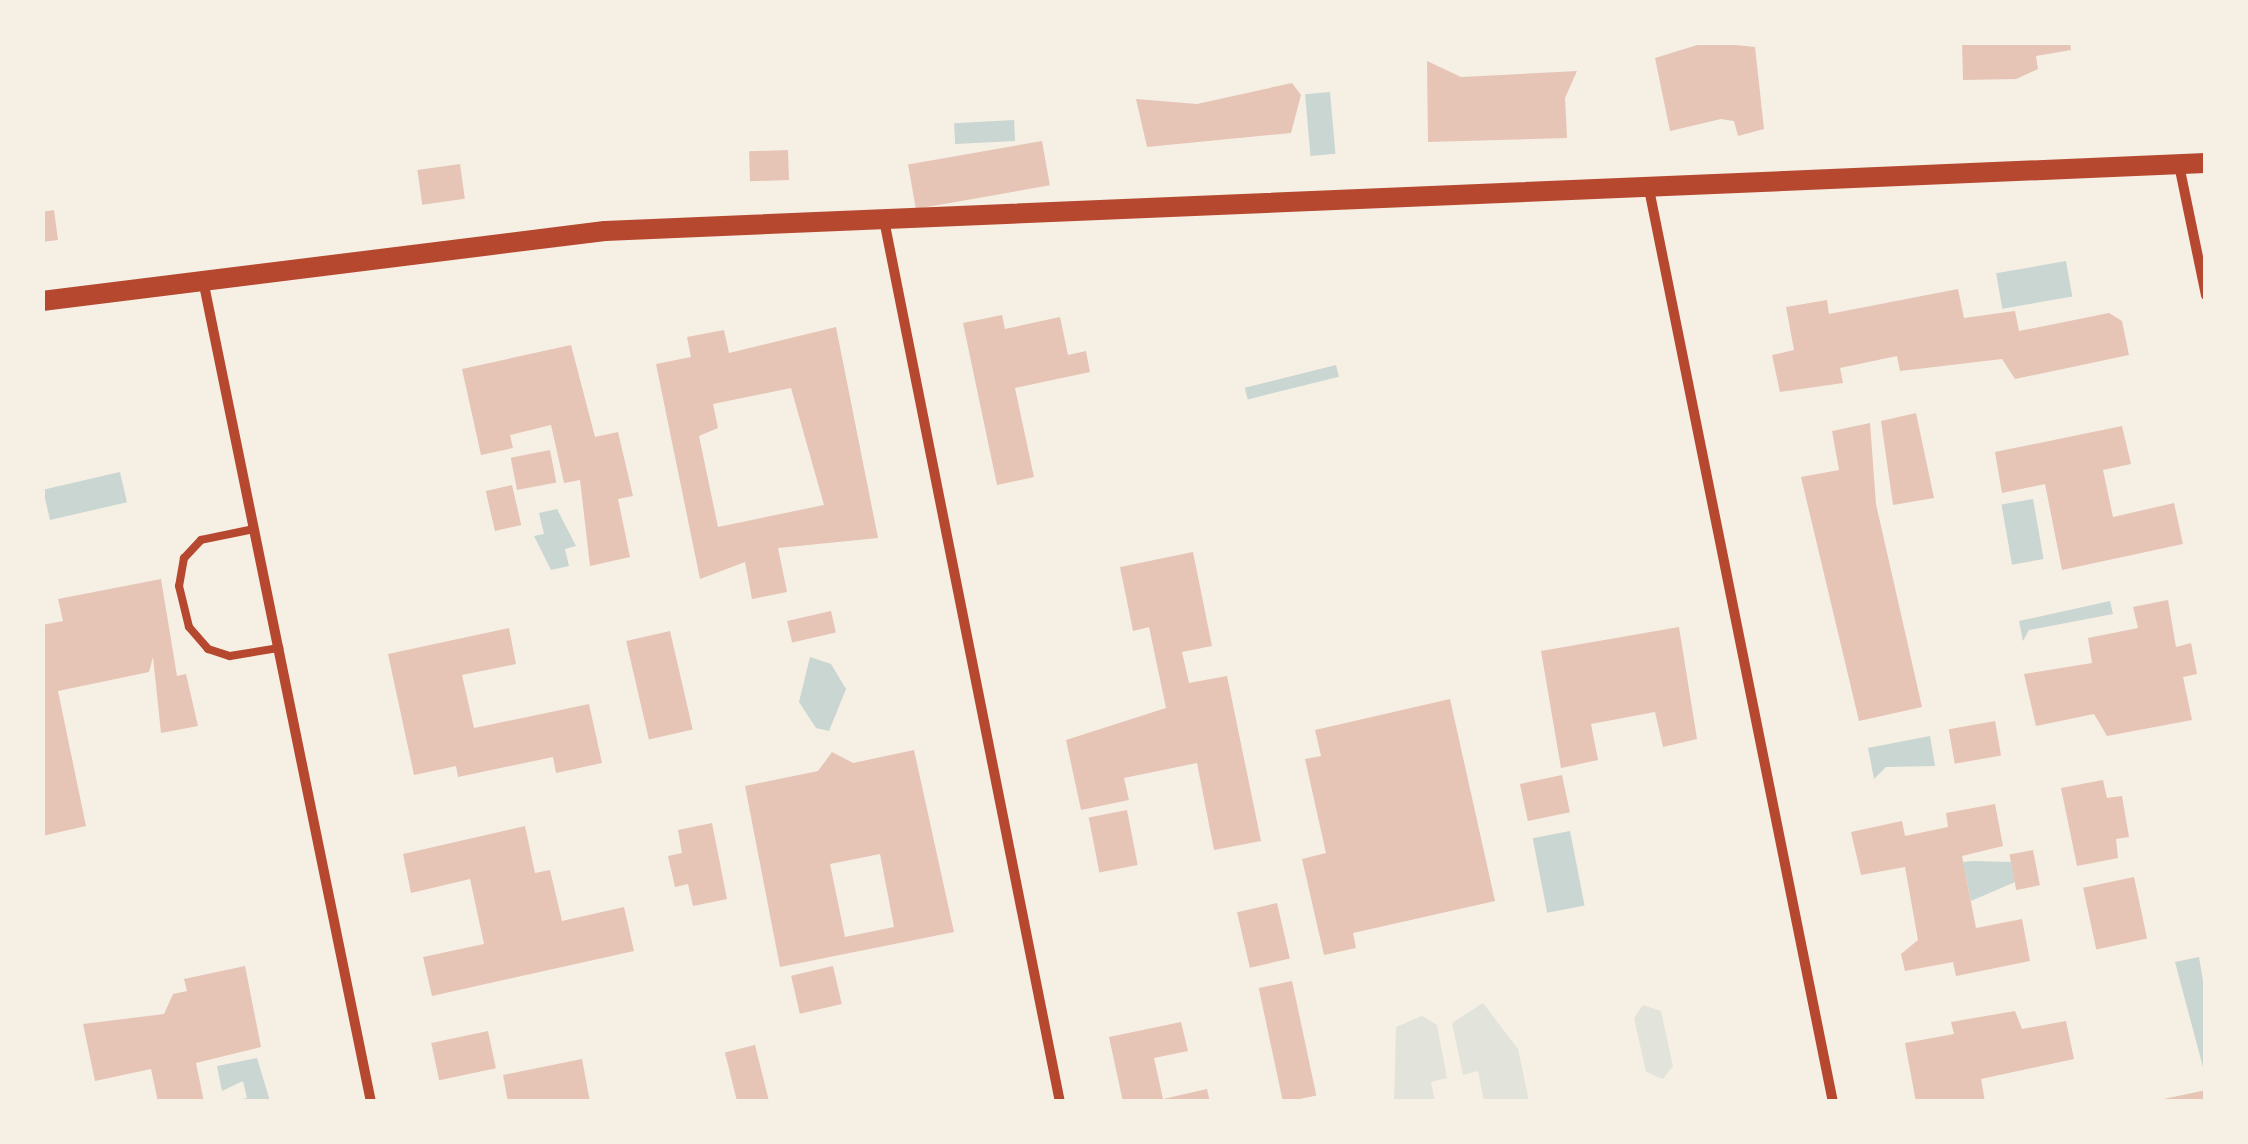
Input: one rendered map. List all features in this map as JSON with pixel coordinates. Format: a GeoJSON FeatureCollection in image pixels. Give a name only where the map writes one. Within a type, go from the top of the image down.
{"type":"FeatureCollection","features":[{"type":"Feature","properties":{"kind":"main road"},"geometry":{"type":"LineString","coordinates":[[42,302],[451,244],[884,220],[2206,163]]}},
{"type":"Feature","properties":{"kind":"street"},"geometry":{"type":"LineString","coordinates":[[2180,165],[2206,296]]}},
{"type":"Feature","properties":{"kind":"street"},"geometry":{"type":"LineString","coordinates":[[1649,188],[1832,1102]]}},
{"type":"Feature","properties":{"kind":"street"},"geometry":{"type":"LineString","coordinates":[[884,220],[1060,1102]]}},
{"type":"Feature","properties":{"kind":"street"},"geometry":{"type":"LineString","coordinates":[[203,279],[371,1102]]}},
{"type":"Feature","properties":{"kind":"lane"},"geometry":{"type":"LineString","coordinates":[[254,528],[202,540],[184,558],[180,586],[190,627],[208,649],[230,656],[278,648]]}},
{"type":"Feature","properties":{"kind":"shaded area"},"geometry":{"type":"Polygon","coordinates":[[[1330,92],[1335,154],[1310,156],[1305,94],[1330,92]]]}},
{"type":"Feature","properties":{"kind":"shaded area"},"geometry":{"type":"Polygon","coordinates":[[[1014,120],[1015,141],[955,144],[954,123],[1014,120]]]}},
{"type":"Feature","properties":{"kind":"shaded area"},"geometry":{"type":"Polygon","coordinates":[[[2066,261],[2072,296],[2002,309],[1996,273],[2066,261]]]}},
{"type":"Feature","properties":{"kind":"shaded area"},"geometry":{"type":"Polygon","coordinates":[[[1336,365],[1339,377],[1248,399],[1245,388],[1336,365]]]}},
{"type":"Feature","properties":{"kind":"shaded area"},"geometry":{"type":"Polygon","coordinates":[[[120,472],[127,502],[50,520],[43,490],[120,472]]]}},
{"type":"Feature","properties":{"kind":"shaded area"},"geometry":{"type":"Polygon","coordinates":[[[2033,499],[2044,559],[2012,565],[2001,505],[2033,499]]]}},
{"type":"Feature","properties":{"kind":"shaded area"},"geometry":{"type":"Polygon","coordinates":[[[557,509],[576,546],[565,549],[569,566],[551,570],[534,536],[544,534],[539,513],[557,509]]]}},
{"type":"Feature","properties":{"kind":"shaded area"},"geometry":{"type":"Polygon","coordinates":[[[2110,601],[2113,614],[2029,630],[2023,641],[2019,621],[2110,601]]]}},
{"type":"Feature","properties":{"kind":"shaded area"},"geometry":{"type":"Polygon","coordinates":[[[810,657],[831,664],[846,689],[829,731],[816,728],[799,702],[810,657]]]}},
{"type":"Feature","properties":{"kind":"shaded area"},"geometry":{"type":"Polygon","coordinates":[[[1930,736],[1935,766],[1886,767],[1874,779],[1868,748],[1930,736]]]}},
{"type":"Feature","properties":{"kind":"shaded area"},"geometry":{"type":"Polygon","coordinates":[[[1570,831],[1585,906],[1547,913],[1533,838],[1570,831]]]}},
{"type":"Feature","properties":{"kind":"shaded area"},"geometry":{"type":"Polygon","coordinates":[[[1963,862],[2011,862],[2015,882],[1971,901],[1963,862]]]}},
{"type":"Feature","properties":{"kind":"shaded area"},"geometry":{"type":"Polygon","coordinates":[[[2199,957],[2206,999],[2203,1067],[2175,962],[2199,957]]]}},
{"type":"Feature","properties":{"kind":"shaded area"},"geometry":{"type":"Polygon","coordinates":[[[1483,1003],[1518,1049],[1529,1101],[1484,1101],[1478,1071],[1463,1075],[1452,1023],[1483,1003]]]}},
{"type":"Feature","properties":{"kind":"shaded area"},"geometry":{"type":"Polygon","coordinates":[[[1643,1005],[1661,1011],[1673,1066],[1663,1079],[1646,1072],[1634,1018],[1643,1005]]]}},
{"type":"Feature","properties":{"kind":"shaded area"},"geometry":{"type":"Polygon","coordinates":[[[1422,1016],[1437,1025],[1447,1078],[1431,1082],[1435,1101],[1394,1101],[1396,1027],[1422,1016]]]}},
{"type":"Feature","properties":{"kind":"shaded area"},"geometry":{"type":"Polygon","coordinates":[[[257,1058],[270,1101],[232,1101],[247,1098],[243,1081],[222,1091],[217,1066],[257,1058]]]}},
{"type":"Feature","properties":{"kind":"building"},"geometry":{"type":"Polygon","coordinates":[[[1707,42],[1755,47],[1764,129],[1738,136],[1734,121],[1721,119],[1670,131],[1655,58],[1707,42]]]}},
{"type":"Feature","properties":{"kind":"building"},"geometry":{"type":"Polygon","coordinates":[[[1962,42],[2070,42],[2071,50],[2036,56],[2038,69],[2016,79],[1963,80],[1962,42]]]}},
{"type":"Feature","properties":{"kind":"building"},"geometry":{"type":"Polygon","coordinates":[[[1427,61],[1461,77],[1577,71],[1565,98],[1567,138],[1428,142],[1427,61]]]}},
{"type":"Feature","properties":{"kind":"building"},"geometry":{"type":"Polygon","coordinates":[[[1292,83],[1301,95],[1291,133],[1147,147],[1136,99],[1197,104],[1292,83]]]}},
{"type":"Feature","properties":{"kind":"building"},"geometry":{"type":"Polygon","coordinates":[[[1042,141],[1050,185],[916,209],[908,165],[1042,141]]]}},
{"type":"Feature","properties":{"kind":"building"},"geometry":{"type":"Polygon","coordinates":[[[788,150],[789,180],[750,181],[749,151],[788,150]]]}},
{"type":"Feature","properties":{"kind":"building"},"geometry":{"type":"Polygon","coordinates":[[[460,164],[465,199],[422,205],[417,170],[460,164]]]}},
{"type":"Feature","properties":{"kind":"building"},"geometry":{"type":"Polygon","coordinates":[[[54,210],[58,240],[42,242],[42,212],[54,210]]]}},
{"type":"Feature","properties":{"kind":"building"},"geometry":{"type":"Polygon","coordinates":[[[1958,289],[1964,318],[2015,311],[2019,331],[2109,313],[2122,321],[2129,355],[2015,379],[2002,359],[1900,371],[1897,356],[1840,368],[1843,383],[1780,392],[1772,355],[1794,350],[1786,307],[1827,300],[1829,314],[1958,289]]]}},
{"type":"Feature","properties":{"kind":"building"},"geometry":{"type":"Polygon","coordinates":[[[1002,315],[1005,329],[1060,317],[1068,355],[1086,351],[1090,372],[1015,388],[1034,477],[997,485],[963,323],[1002,315]]]}},
{"type":"Feature","properties":{"kind":"building"},"geometry":{"type":"Polygon","coordinates":[[[836,327],[878,538],[778,548],[787,592],[752,599],[745,562],[700,579],[656,364],[691,357],[687,337],[724,330],[729,353],[836,327]],[[791,388],[713,404],[718,428],[699,436],[718,527],[824,505],[791,388]]]}},
{"type":"Feature","properties":{"kind":"building"},"geometry":{"type":"Polygon","coordinates":[[[571,345],[595,437],[618,432],[633,496],[618,499],[630,557],[590,566],[580,480],[564,483],[551,425],[510,435],[513,448],[481,455],[462,369],[571,345]]]}},
{"type":"Feature","properties":{"kind":"building"},"geometry":{"type":"Polygon","coordinates":[[[1916,413],[1934,498],[1893,505],[1881,421],[1916,413]]]}},
{"type":"Feature","properties":{"kind":"building"},"geometry":{"type":"Polygon","coordinates":[[[1870,423],[1876,504],[1922,707],[1859,721],[1801,477],[1839,470],[1832,431],[1870,423]]]}},
{"type":"Feature","properties":{"kind":"building"},"geometry":{"type":"Polygon","coordinates":[[[2122,426],[2131,464],[2103,470],[2113,517],[2174,503],[2183,544],[2062,570],[2045,484],[2002,493],[1995,452],[2122,426]]]}},
{"type":"Feature","properties":{"kind":"building"},"geometry":{"type":"Polygon","coordinates":[[[550,450],[556,482],[517,490],[511,458],[550,450]]]}},
{"type":"Feature","properties":{"kind":"building"},"geometry":{"type":"Polygon","coordinates":[[[512,485],[521,525],[495,531],[486,491],[512,485]]]}},
{"type":"Feature","properties":{"kind":"building"},"geometry":{"type":"Polygon","coordinates":[[[1193,552],[1212,646],[1182,652],[1189,683],[1227,676],[1261,841],[1214,850],[1197,763],[1124,778],[1129,800],[1081,810],[1066,740],[1166,708],[1149,627],[1133,631],[1120,567],[1193,552]]]}},
{"type":"Feature","properties":{"kind":"building"},"geometry":{"type":"Polygon","coordinates":[[[161,579],[177,676],[186,674],[198,726],[161,733],[153,657],[149,672],[58,691],[86,826],[42,836],[42,625],[63,621],[58,599],[161,579]]]}},
{"type":"Feature","properties":{"kind":"building"},"geometry":{"type":"Polygon","coordinates":[[[2168,600],[2176,647],[2191,643],[2197,674],[2183,677],[2192,720],[2107,736],[2094,714],[2036,726],[2024,674],[2092,663],[2088,638],[2138,628],[2133,607],[2168,600]]]}},
{"type":"Feature","properties":{"kind":"building"},"geometry":{"type":"Polygon","coordinates":[[[831,611],[836,632],[792,643],[787,621],[831,611]]]}},
{"type":"Feature","properties":{"kind":"building"},"geometry":{"type":"Polygon","coordinates":[[[1679,627],[1697,739],[1663,747],[1655,712],[1591,724],[1598,760],[1561,768],[1541,651],[1679,627]]]}},
{"type":"Feature","properties":{"kind":"building"},"geometry":{"type":"Polygon","coordinates":[[[509,628],[516,664],[462,675],[474,728],[589,704],[602,763],[556,773],[553,757],[458,777],[456,766],[414,775],[388,654],[509,628]]]}},
{"type":"Feature","properties":{"kind":"building"},"geometry":{"type":"Polygon","coordinates":[[[670,631],[693,729],[649,740],[626,641],[670,631]]]}},
{"type":"Feature","properties":{"kind":"building"},"geometry":{"type":"Polygon","coordinates":[[[1450,699],[1495,901],[1353,933],[1356,948],[1324,955],[1302,859],[1326,853],[1305,759],[1321,756],[1315,730],[1450,699]]]}},
{"type":"Feature","properties":{"kind":"building"},"geometry":{"type":"Polygon","coordinates":[[[1995,721],[2001,755],[1955,764],[1949,729],[1995,721]]]}},
{"type":"Feature","properties":{"kind":"building"},"geometry":{"type":"Polygon","coordinates":[[[914,750],[954,932],[780,967],[745,786],[818,771],[832,752],[853,763],[914,750]],[[880,854],[830,864],[845,937],[894,927],[880,854]]]}},
{"type":"Feature","properties":{"kind":"building"},"geometry":{"type":"Polygon","coordinates":[[[1562,775],[1570,812],[1528,821],[1520,784],[1562,775]]]}},
{"type":"Feature","properties":{"kind":"building"},"geometry":{"type":"Polygon","coordinates":[[[2103,780],[2107,798],[2122,796],[2129,837],[2116,839],[2118,858],[2077,866],[2061,788],[2103,780]]]}},
{"type":"Feature","properties":{"kind":"building"},"geometry":{"type":"Polygon","coordinates":[[[1995,804],[2003,846],[1962,856],[1976,928],[2022,919],[2030,961],[1956,976],[1953,962],[1905,971],[1901,954],[1918,940],[1905,867],[1861,875],[1851,832],[1902,821],[1905,836],[1948,827],[1946,813],[1995,804]]]}},
{"type":"Feature","properties":{"kind":"building"},"geometry":{"type":"Polygon","coordinates":[[[1127,810],[1138,865],[1099,872],[1089,817],[1127,810]]]}},
{"type":"Feature","properties":{"kind":"building"},"geometry":{"type":"Polygon","coordinates":[[[712,823],[727,899],[693,906],[688,884],[675,887],[668,856],[682,853],[678,830],[712,823]]]}},
{"type":"Feature","properties":{"kind":"building"},"geometry":{"type":"Polygon","coordinates":[[[525,826],[535,873],[550,870],[562,921],[624,907],[634,951],[432,996],[423,957],[484,944],[470,879],[411,893],[403,854],[525,826]]]}},
{"type":"Feature","properties":{"kind":"building"},"geometry":{"type":"Polygon","coordinates":[[[2033,850],[2040,885],[2016,890],[2009,855],[2033,850]]]}},
{"type":"Feature","properties":{"kind":"building"},"geometry":{"type":"Polygon","coordinates":[[[2134,877],[2147,939],[2096,949],[2083,888],[2134,877]]]}},
{"type":"Feature","properties":{"kind":"building"},"geometry":{"type":"Polygon","coordinates":[[[1277,903],[1290,959],[1250,968],[1237,912],[1277,903]]]}},
{"type":"Feature","properties":{"kind":"building"},"geometry":{"type":"Polygon","coordinates":[[[245,966],[261,1047],[196,1063],[204,1102],[158,1102],[151,1069],[95,1081],[83,1024],[164,1014],[173,994],[187,991],[184,979],[245,966]]]}},
{"type":"Feature","properties":{"kind":"building"},"geometry":{"type":"Polygon","coordinates":[[[833,966],[842,1004],[800,1014],[791,976],[833,966]]]}},
{"type":"Feature","properties":{"kind":"building"},"geometry":{"type":"Polygon","coordinates":[[[1292,981],[1316,1095],[1283,1102],[1259,988],[1292,981]]]}},
{"type":"Feature","properties":{"kind":"building"},"geometry":{"type":"Polygon","coordinates":[[[2015,1011],[2022,1029],[2066,1021],[2074,1059],[1981,1079],[1985,1102],[1916,1102],[1905,1043],[1954,1034],[1951,1022],[2015,1011]]]}},
{"type":"Feature","properties":{"kind":"building"},"geometry":{"type":"Polygon","coordinates":[[[1181,1022],[1188,1051],[1154,1058],[1163,1099],[1207,1089],[1210,1102],[1123,1102],[1109,1037],[1181,1022]]]}},
{"type":"Feature","properties":{"kind":"building"},"geometry":{"type":"Polygon","coordinates":[[[488,1031],[496,1068],[439,1080],[431,1043],[488,1031]]]}},
{"type":"Feature","properties":{"kind":"building"},"geometry":{"type":"Polygon","coordinates":[[[755,1045],[769,1100],[737,1102],[725,1052],[755,1045]]]}},
{"type":"Feature","properties":{"kind":"building"},"geometry":{"type":"Polygon","coordinates":[[[582,1059],[590,1102],[508,1102],[503,1075],[582,1059]]]}},
{"type":"Feature","properties":{"kind":"building"},"geometry":{"type":"Polygon","coordinates":[[[2206,1090],[2206,1102],[2159,1102],[2159,1100],[2206,1090]]]}}]}
